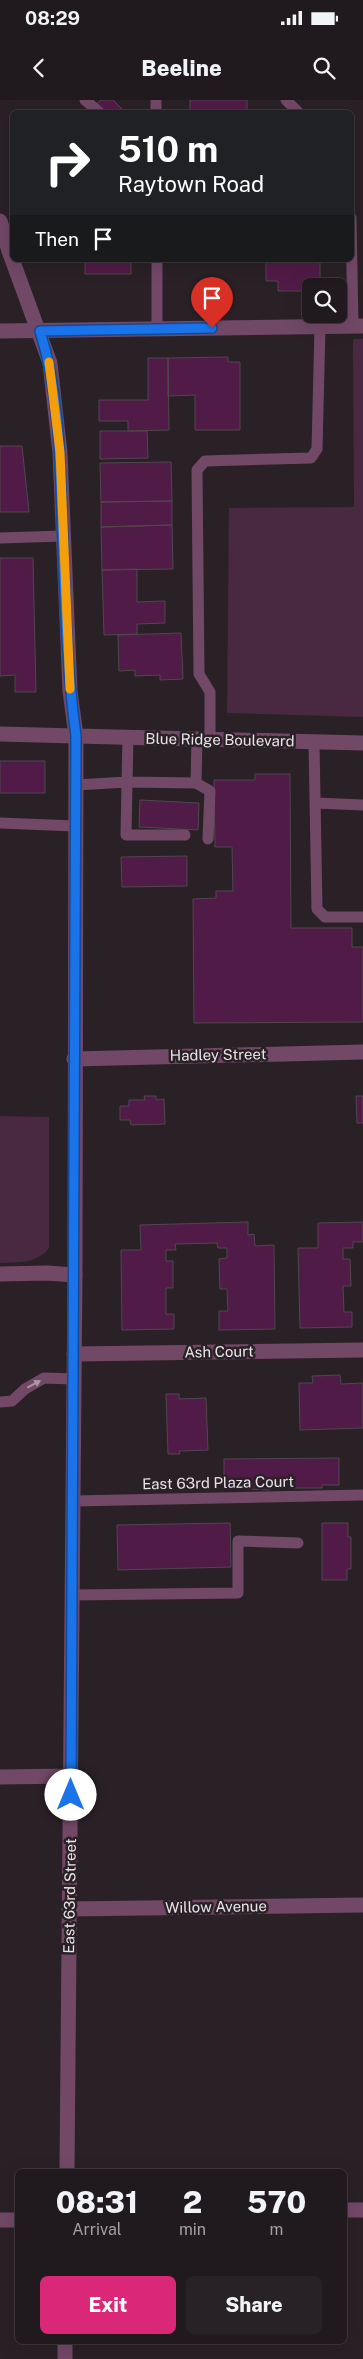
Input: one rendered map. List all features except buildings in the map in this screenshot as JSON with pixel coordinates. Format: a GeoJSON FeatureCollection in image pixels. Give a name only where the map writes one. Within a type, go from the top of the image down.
{"type":"FeatureCollection","features":[{"type":"Feature","properties":{"kind":"street","name":"East 63rd Street"},"geometry":{"type":"LineString","coordinates":[[0,221],[10,254]]}},
{"type":"Feature","properties":{"kind":"street","name":"East 63rd Street"},"geometry":{"type":"LineString","coordinates":[[13,262],[40,331],[50,363],[55,398],[60,452],[70,691],[76,736],[75,1275],[67,2169]]}},
{"type":"Feature","properties":{"kind":"street"},"geometry":{"type":"LineString","coordinates":[[0,331],[358,326]]}},
{"type":"Feature","properties":{"kind":"street","name":"Blue Ridge Boulevard"},"geometry":{"type":"LineString","coordinates":[[0,734],[363,743]]}},
{"type":"Feature","properties":{"kind":"street","name":"Hadley Street"},"geometry":{"type":"LineString","coordinates":[[74,1059],[363,1052]]}},
{"type":"Feature","properties":{"kind":"street"},"geometry":{"type":"LineString","coordinates":[[0,1274],[43,1273],[75,1275]]}},
{"type":"Feature","properties":{"kind":"street","name":"Ash Court"},"geometry":{"type":"LineString","coordinates":[[74,1354],[363,1350]]}},
{"type":"Feature","properties":{"kind":"street"},"geometry":{"type":"LineString","coordinates":[[0,1777],[71,1776]]}},
{"type":"Feature","properties":{"kind":"street","name":"Willow Avenue"},"geometry":{"type":"LineString","coordinates":[[69,1909],[363,1905]]}},
{"type":"Feature","properties":{"kind":"street"},"geometry":{"type":"LineString","coordinates":[[347,2210],[363,2210]]}},
{"type":"Feature","properties":{"kind":"street"},"geometry":{"type":"LineString","coordinates":[[0,2220],[15,2220]]}},
{"type":"Feature","properties":{"kind":"street"},"geometry":{"type":"LineString","coordinates":[[65,2344],[65,2359]]}},
{"type":"Feature","properties":{"kind":"lane"},"geometry":{"type":"LineString","coordinates":[[85,100],[97,110]]}},
{"type":"Feature","properties":{"kind":"lane"},"geometry":{"type":"LineString","coordinates":[[286,100],[296,110]]}},
{"type":"Feature","properties":{"kind":"lane"},"geometry":{"type":"LineString","coordinates":[[157,262],[157,329]]}},
{"type":"Feature","properties":{"kind":"lane"},"geometry":{"type":"LineString","coordinates":[[354,262],[358,326]]}},
{"type":"Feature","properties":{"kind":"lane"},"geometry":{"type":"LineString","coordinates":[[196,783],[210,692],[199,674],[197,470],[206,461],[311,458],[317,449],[320,327]]}},
{"type":"Feature","properties":{"kind":"lane"},"geometry":{"type":"LineString","coordinates":[[0,538],[63,536]]}},
{"type":"Feature","properties":{"kind":"lane"},"geometry":{"type":"LineString","coordinates":[[128,737],[126,835],[185,835]]}},
{"type":"Feature","properties":{"kind":"lane"},"geometry":{"type":"LineString","coordinates":[[314,742],[317,909],[325,917],[363,918]]}},
{"type":"Feature","properties":{"kind":"lane"},"geometry":{"type":"LineString","coordinates":[[76,785],[127,782],[196,783],[210,791],[208,840]]}},
{"type":"Feature","properties":{"kind":"lane"},"geometry":{"type":"LineString","coordinates":[[315,803],[363,805]]}},
{"type":"Feature","properties":{"kind":"lane"},"geometry":{"type":"LineString","coordinates":[[0,823],[76,826]]}},
{"type":"Feature","properties":{"kind":"lane"},"geometry":{"type":"LineString","coordinates":[[0,1402],[12,1402],[25,1388],[44,1378],[74,1379]]}},
{"type":"Feature","properties":{"kind":"lane","name":"East 63rd Plaza Court"},"geometry":{"type":"LineString","coordinates":[[73,1501],[363,1495]]}},
{"type":"Feature","properties":{"kind":"lane"},"geometry":{"type":"LineString","coordinates":[[72,1595],[238,1593],[238,1541],[298,1543]]}},
{"type":"Feature","properties":{"kind":"shaded area"},"geometry":{"type":"Polygon","coordinates":[[[353,339],[363,339],[363,717],[227,713],[229,508],[354,507],[353,339]]]}},
{"type":"Feature","properties":{"kind":"shaded area"},"geometry":{"type":"Polygon","coordinates":[[[0,1116],[49,1117],[49,1248],[33,1260],[0,1263],[0,1116]]]}},
{"type":"Feature","properties":{"kind":"slow traffic"},"geometry":{"type":"LineString","coordinates":[[49,362],[55,398],[60,452],[70,689]]}},
{"type":"Feature","properties":{"kind":"route"},"geometry":{"type":"LineString","coordinates":[[71,1795],[75,1275],[76,736],[70,691],[60,452],[50,363],[40,331],[212,328]]}}]}
